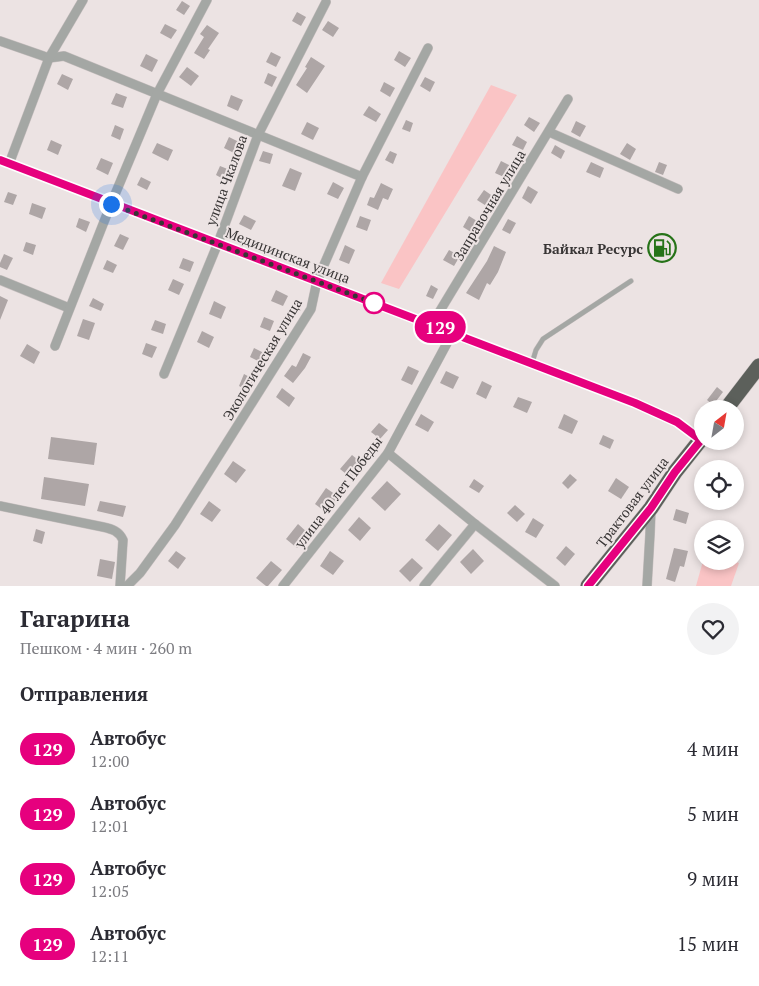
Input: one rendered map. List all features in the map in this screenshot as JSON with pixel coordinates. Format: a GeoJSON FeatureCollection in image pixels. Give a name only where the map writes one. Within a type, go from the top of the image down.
{"type":"FeatureCollection","features":[{"type":"Feature","properties":{"kind":"highway"},"geometry":{"type":"LineString","coordinates":[[733,400],[759,366]]}},
{"type":"Feature","properties":{"kind":"highway","name":"Трактовая улица"},"geometry":{"type":"LineString","coordinates":[[588,586],[651,508],[675,472],[694,449]]}},
{"type":"Feature","properties":{"kind":"street"},"geometry":{"type":"LineString","coordinates":[[4,162],[48,58],[83,0]]}},
{"type":"Feature","properties":{"kind":"street"},"geometry":{"type":"LineString","coordinates":[[55,346],[157,94],[207,0]]}},
{"type":"Feature","properties":{"kind":"street","name":"улица Чкалова"},"geometry":{"type":"LineString","coordinates":[[164,374],[218,244],[258,135],[326,2]]}},
{"type":"Feature","properties":{"kind":"street"},"geometry":{"type":"LineString","coordinates":[[0,41],[48,58],[64,56],[362,176]]}},
{"type":"Feature","properties":{"kind":"street","name":"Экологическая улица"},"geometry":{"type":"LineString","coordinates":[[127,586],[140,573],[175,525],[311,309],[317,282],[362,176],[428,48]]}},
{"type":"Feature","properties":{"kind":"street","name":"Заправочная улица"},"geometry":{"type":"LineString","coordinates":[[432,324],[568,99]]}},
{"type":"Feature","properties":{"kind":"street"},"geometry":{"type":"LineString","coordinates":[[548,132],[678,189]]}},
{"type":"Feature","properties":{"kind":"street","name":"Медицинская улица"},"geometry":{"type":"LineString","coordinates":[[4,162],[635,403],[677,422],[694,434]]}},
{"type":"Feature","properties":{"kind":"street"},"geometry":{"type":"LineString","coordinates":[[0,280],[70,308]]}},
{"type":"Feature","properties":{"kind":"street","name":"улица 40 лет Победы"},"geometry":{"type":"LineString","coordinates":[[283,586],[388,454],[453,332]]}},
{"type":"Feature","properties":{"kind":"street"},"geometry":{"type":"LineString","coordinates":[[388,454],[555,586]]}},
{"type":"Feature","properties":{"kind":"street"},"geometry":{"type":"LineString","coordinates":[[0,506],[112,529],[120,534],[124,540],[120,586]]}},
{"type":"Feature","properties":{"kind":"street"},"geometry":{"type":"LineString","coordinates":[[647,586],[651,508]]}},
{"type":"Feature","properties":{"kind":"street"},"geometry":{"type":"LineString","coordinates":[[424,586],[475,524]]}},
{"type":"Feature","properties":{"kind":"lane"},"geometry":{"type":"LineString","coordinates":[[532,363],[536,350],[543,339],[631,281]]}},
{"type":"Feature","properties":{"kind":"shaded area"},"geometry":{"type":"Polygon","coordinates":[[[491,85],[517,95],[399,289],[381,283],[491,85]]]}},
{"type":"Feature","properties":{"kind":"shaded area"},"geometry":{"type":"Polygon","coordinates":[[[700,570],[737,570],[731,586],[696,586],[700,570]]]}},
{"type":"Feature","properties":{"kind":"building"},"geometry":{"type":"Polygon","coordinates":[[[182,1],[190,6],[184,15],[176,10],[182,1]]]}},
{"type":"Feature","properties":{"kind":"building"},"geometry":{"type":"Polygon","coordinates":[[[297,12],[306,17],[301,26],[292,21],[297,12]]]}},
{"type":"Feature","properties":{"kind":"building"},"geometry":{"type":"Polygon","coordinates":[[[328,21],[339,28],[333,37],[322,30],[328,21]]]}},
{"type":"Feature","properties":{"kind":"building"},"geometry":{"type":"Polygon","coordinates":[[[165,24],[177,30],[171,39],[160,33],[165,24]]]}},
{"type":"Feature","properties":{"kind":"building"},"geometry":{"type":"Polygon","coordinates":[[[207,25],[219,33],[208,49],[210,50],[204,59],[194,53],[204,37],[200,34],[207,25]]]}},
{"type":"Feature","properties":{"kind":"building"},"geometry":{"type":"Polygon","coordinates":[[[399,51],[411,58],[405,67],[394,60],[399,51]]]}},
{"type":"Feature","properties":{"kind":"building"},"geometry":{"type":"Polygon","coordinates":[[[271,52],[281,57],[276,67],[266,62],[271,52]]]}},
{"type":"Feature","properties":{"kind":"building"},"geometry":{"type":"Polygon","coordinates":[[[146,54],[158,60],[152,72],[140,66],[146,54]]]}},
{"type":"Feature","properties":{"kind":"building"},"geometry":{"type":"Polygon","coordinates":[[[311,57],[325,66],[307,93],[296,85],[307,68],[305,67],[311,57]]]}},
{"type":"Feature","properties":{"kind":"building"},"geometry":{"type":"Polygon","coordinates":[[[187,67],[199,76],[191,86],[179,77],[187,67]]]}},
{"type":"Feature","properties":{"kind":"building"},"geometry":{"type":"Polygon","coordinates":[[[268,73],[277,77],[272,87],[264,83],[268,73]]]}},
{"type":"Feature","properties":{"kind":"building"},"geometry":{"type":"Polygon","coordinates":[[[62,74],[73,79],[68,90],[57,84],[62,74]]]}},
{"type":"Feature","properties":{"kind":"building"},"geometry":{"type":"Polygon","coordinates":[[[425,77],[435,82],[430,92],[420,86],[425,77]]]}},
{"type":"Feature","properties":{"kind":"building"},"geometry":{"type":"Polygon","coordinates":[[[384,82],[395,88],[390,97],[380,91],[384,82]]]}},
{"type":"Feature","properties":{"kind":"building"},"geometry":{"type":"Polygon","coordinates":[[[116,93],[127,97],[123,108],[111,104],[116,93]]]}},
{"type":"Feature","properties":{"kind":"building"},"geometry":{"type":"Polygon","coordinates":[[[231,95],[243,100],[238,111],[227,106],[231,95]]]}},
{"type":"Feature","properties":{"kind":"building"},"geometry":{"type":"Polygon","coordinates":[[[369,106],[381,114],[376,122],[363,115],[369,106]]]}},
{"type":"Feature","properties":{"kind":"building"},"geometry":{"type":"Polygon","coordinates":[[[529,117],[540,123],[534,132],[524,125],[529,117]]]}},
{"type":"Feature","properties":{"kind":"building"},"geometry":{"type":"Polygon","coordinates":[[[406,120],[413,123],[410,132],[402,129],[406,120]]]}},
{"type":"Feature","properties":{"kind":"building"},"geometry":{"type":"Polygon","coordinates":[[[576,121],[586,126],[580,137],[571,132],[576,121]]]}},
{"type":"Feature","properties":{"kind":"building"},"geometry":{"type":"Polygon","coordinates":[[[307,122],[319,128],[313,140],[301,134],[307,122]]]}},
{"type":"Feature","properties":{"kind":"building"},"geometry":{"type":"Polygon","coordinates":[[[115,125],[124,129],[120,140],[111,136],[115,125]]]}},
{"type":"Feature","properties":{"kind":"building"},"geometry":{"type":"Polygon","coordinates":[[[517,136],[527,142],[523,150],[512,145],[517,136]]]}},
{"type":"Feature","properties":{"kind":"building"},"geometry":{"type":"Polygon","coordinates":[[[229,137],[239,142],[234,153],[224,148],[229,137]]]}},
{"type":"Feature","properties":{"kind":"building"},"geometry":{"type":"Polygon","coordinates":[[[51,140],[62,145],[58,155],[47,150],[51,140]]]}},
{"type":"Feature","properties":{"kind":"building"},"geometry":{"type":"Polygon","coordinates":[[[157,143],[173,150],[168,161],[152,153],[157,143]]]}},
{"type":"Feature","properties":{"kind":"building"},"geometry":{"type":"Polygon","coordinates":[[[627,143],[636,149],[630,160],[620,154],[627,143]]]}},
{"type":"Feature","properties":{"kind":"building"},"geometry":{"type":"Polygon","coordinates":[[[555,145],[565,151],[561,159],[551,153],[555,145]]]}},
{"type":"Feature","properties":{"kind":"building"},"geometry":{"type":"Polygon","coordinates":[[[263,151],[273,154],[270,164],[259,161],[263,151]]]}},
{"type":"Feature","properties":{"kind":"building"},"geometry":{"type":"Polygon","coordinates":[[[390,151],[397,154],[393,164],[385,160],[390,151]]]}},
{"type":"Feature","properties":{"kind":"building"},"geometry":{"type":"Polygon","coordinates":[[[101,158],[113,163],[108,175],[96,169],[101,158]]]}},
{"type":"Feature","properties":{"kind":"building"},"geometry":{"type":"Polygon","coordinates":[[[501,161],[511,166],[506,178],[495,173],[501,161]]]}},
{"type":"Feature","properties":{"kind":"building"},"geometry":{"type":"Polygon","coordinates":[[[591,162],[604,168],[600,178],[586,172],[591,162]]]}},
{"type":"Feature","properties":{"kind":"building"},"geometry":{"type":"Polygon","coordinates":[[[659,162],[667,165],[663,175],[655,172],[659,162]]]}},
{"type":"Feature","properties":{"kind":"building"},"geometry":{"type":"Polygon","coordinates":[[[220,166],[230,170],[225,180],[216,175],[220,166]]]}},
{"type":"Feature","properties":{"kind":"building"},"geometry":{"type":"Polygon","coordinates":[[[290,168],[302,173],[295,191],[282,186],[290,168]]]}},
{"type":"Feature","properties":{"kind":"building"},"geometry":{"type":"Polygon","coordinates":[[[141,177],[151,182],[147,190],[137,185],[141,177]]]}},
{"type":"Feature","properties":{"kind":"building"},"geometry":{"type":"Polygon","coordinates":[[[333,182],[344,188],[338,199],[327,194],[333,182]]]}},
{"type":"Feature","properties":{"kind":"building"},"geometry":{"type":"Polygon","coordinates":[[[381,183],[393,189],[388,200],[383,198],[378,210],[367,205],[370,197],[374,198],[381,183]]]}},
{"type":"Feature","properties":{"kind":"building"},"geometry":{"type":"Polygon","coordinates":[[[528,186],[538,192],[531,204],[522,198],[528,186]]]}},
{"type":"Feature","properties":{"kind":"building"},"geometry":{"type":"Polygon","coordinates":[[[484,190],[494,197],[488,207],[477,200],[484,190]]]}},
{"type":"Feature","properties":{"kind":"building"},"geometry":{"type":"Polygon","coordinates":[[[8,192],[17,195],[13,205],[4,202],[8,192]]]}},
{"type":"Feature","properties":{"kind":"building"},"geometry":{"type":"Polygon","coordinates":[[[32,203],[46,208],[42,219],[29,214],[32,203]]]}},
{"type":"Feature","properties":{"kind":"building"},"geometry":{"type":"Polygon","coordinates":[[[244,215],[256,221],[251,230],[239,224],[244,215]]]}},
{"type":"Feature","properties":{"kind":"building"},"geometry":{"type":"Polygon","coordinates":[[[360,216],[371,220],[367,231],[356,227],[360,216]]]}},
{"type":"Feature","properties":{"kind":"building"},"geometry":{"type":"Polygon","coordinates":[[[469,216],[477,221],[471,232],[463,227],[469,216]]]}},
{"type":"Feature","properties":{"kind":"building"},"geometry":{"type":"Polygon","coordinates":[[[79,218],[90,222],[86,232],[76,227],[79,218]]]}},
{"type":"Feature","properties":{"kind":"building"},"geometry":{"type":"Polygon","coordinates":[[[508,219],[516,223],[510,234],[502,230],[508,219]]]}},
{"type":"Feature","properties":{"kind":"building"},"geometry":{"type":"Polygon","coordinates":[[[120,234],[129,238],[123,250],[114,246],[120,234]]]}},
{"type":"Feature","properties":{"kind":"building"},"geometry":{"type":"Polygon","coordinates":[[[26,242],[36,245],[33,255],[23,251],[26,242]]]}},
{"type":"Feature","properties":{"kind":"building"},"geometry":{"type":"Polygon","coordinates":[[[345,245],[355,250],[349,264],[339,260],[345,245]]]}},
{"type":"Feature","properties":{"kind":"building"},"geometry":{"type":"Polygon","coordinates":[[[494,246],[506,252],[498,272],[490,285],[487,283],[479,300],[466,293],[487,261],[494,246]]]}},
{"type":"Feature","properties":{"kind":"building"},"geometry":{"type":"Polygon","coordinates":[[[449,250],[460,256],[454,266],[443,260],[449,250]]]}},
{"type":"Feature","properties":{"kind":"building"},"geometry":{"type":"Polygon","coordinates":[[[4,254],[13,258],[7,270],[0,267],[4,254]]]}},
{"type":"Feature","properties":{"kind":"building"},"geometry":{"type":"Polygon","coordinates":[[[183,258],[194,262],[190,272],[179,268],[183,258]]]}},
{"type":"Feature","properties":{"kind":"building"},"geometry":{"type":"Polygon","coordinates":[[[107,260],[117,265],[113,273],[103,269],[107,260]]]}},
{"type":"Feature","properties":{"kind":"building"},"geometry":{"type":"Polygon","coordinates":[[[173,279],[184,284],[179,295],[168,290],[173,279]]]}},
{"type":"Feature","properties":{"kind":"building"},"geometry":{"type":"Polygon","coordinates":[[[431,285],[438,289],[433,299],[426,296],[431,285]]]}},
{"type":"Feature","properties":{"kind":"building"},"geometry":{"type":"Polygon","coordinates":[[[276,290],[288,296],[283,306],[271,301],[276,290]]]}},
{"type":"Feature","properties":{"kind":"building"},"geometry":{"type":"Polygon","coordinates":[[[0,296],[8,300],[0,320],[0,296]]]}},
{"type":"Feature","properties":{"kind":"building"},"geometry":{"type":"Polygon","coordinates":[[[93,298],[104,304],[101,311],[89,306],[93,298]]]}},
{"type":"Feature","properties":{"kind":"building"},"geometry":{"type":"Polygon","coordinates":[[[214,301],[226,307],[221,319],[209,314],[214,301]]]}},
{"type":"Feature","properties":{"kind":"building"},"geometry":{"type":"Polygon","coordinates":[[[264,317],[274,321],[270,331],[260,327],[264,317]]]}},
{"type":"Feature","properties":{"kind":"building"},"geometry":{"type":"Polygon","coordinates":[[[83,319],[95,323],[89,340],[77,336],[83,319]]]}},
{"type":"Feature","properties":{"kind":"building"},"geometry":{"type":"Polygon","coordinates":[[[155,320],[166,324],[163,334],[151,330],[155,320]]]}},
{"type":"Feature","properties":{"kind":"building"},"geometry":{"type":"Polygon","coordinates":[[[202,331],[214,337],[209,348],[197,342],[202,331]]]}},
{"type":"Feature","properties":{"kind":"building"},"geometry":{"type":"Polygon","coordinates":[[[146,343],[157,347],[152,358],[142,354],[146,343]]]}},
{"type":"Feature","properties":{"kind":"building"},"geometry":{"type":"Polygon","coordinates":[[[27,344],[40,352],[34,364],[20,356],[27,344]]]}},
{"type":"Feature","properties":{"kind":"building"},"geometry":{"type":"Polygon","coordinates":[[[254,348],[264,353],[260,362],[250,357],[254,348]]]}},
{"type":"Feature","properties":{"kind":"building"},"geometry":{"type":"Polygon","coordinates":[[[303,353],[311,357],[293,383],[284,376],[292,365],[296,367],[303,353]]]}},
{"type":"Feature","properties":{"kind":"building"},"geometry":{"type":"Polygon","coordinates":[[[408,366],[419,371],[412,385],[401,380],[408,366]]]}},
{"type":"Feature","properties":{"kind":"building"},"geometry":{"type":"Polygon","coordinates":[[[446,371],[459,377],[453,389],[440,383],[446,371]]]}},
{"type":"Feature","properties":{"kind":"building"},"geometry":{"type":"Polygon","coordinates":[[[244,374],[255,380],[249,391],[239,386],[244,374]]]}},
{"type":"Feature","properties":{"kind":"building"},"geometry":{"type":"Polygon","coordinates":[[[482,381],[492,386],[486,399],[476,394],[482,381]]]}},
{"type":"Feature","properties":{"kind":"building"},"geometry":{"type":"Polygon","coordinates":[[[717,387],[723,392],[717,400],[707,400],[717,387]]]}},
{"type":"Feature","properties":{"kind":"building"},"geometry":{"type":"Polygon","coordinates":[[[282,388],[295,398],[289,407],[276,397],[282,388]]]}},
{"type":"Feature","properties":{"kind":"building"},"geometry":{"type":"Polygon","coordinates":[[[518,397],[532,402],[527,413],[513,407],[518,397]]]}},
{"type":"Feature","properties":{"kind":"building"},"geometry":{"type":"Polygon","coordinates":[[[421,414],[434,422],[428,432],[415,425],[421,414]]]}},
{"type":"Feature","properties":{"kind":"building"},"geometry":{"type":"Polygon","coordinates":[[[564,414],[578,421],[572,434],[558,428],[564,414]]]}},
{"type":"Feature","properties":{"kind":"building"},"geometry":{"type":"Polygon","coordinates":[[[379,423],[388,430],[380,439],[371,432],[379,423]]]}},
{"type":"Feature","properties":{"kind":"building"},"geometry":{"type":"Polygon","coordinates":[[[603,435],[614,440],[610,449],[599,444],[603,435]]]}},
{"type":"Feature","properties":{"kind":"building"},"geometry":{"type":"Polygon","coordinates":[[[51,437],[97,443],[94,465],[48,459],[51,437]]]}},
{"type":"Feature","properties":{"kind":"building"},"geometry":{"type":"Polygon","coordinates":[[[352,455],[363,464],[351,478],[340,469],[352,455]]]}},
{"type":"Feature","properties":{"kind":"building"},"geometry":{"type":"Polygon","coordinates":[[[233,461],[246,470],[236,483],[224,474],[233,461]]]}},
{"type":"Feature","properties":{"kind":"building"},"geometry":{"type":"Polygon","coordinates":[[[570,474],[577,480],[568,489],[562,483],[570,474]]]}},
{"type":"Feature","properties":{"kind":"building"},"geometry":{"type":"Polygon","coordinates":[[[44,477],[89,484],[85,506],[41,499],[44,477]]]}},
{"type":"Feature","properties":{"kind":"building"},"geometry":{"type":"Polygon","coordinates":[[[616,478],[629,487],[621,499],[608,491],[616,478]]]}},
{"type":"Feature","properties":{"kind":"building"},"geometry":{"type":"Polygon","coordinates":[[[474,479],[484,486],[479,493],[469,487],[474,479]]]}},
{"type":"Feature","properties":{"kind":"building"},"geometry":{"type":"Polygon","coordinates":[[[387,481],[401,494],[385,511],[371,498],[387,481]]]}},
{"type":"Feature","properties":{"kind":"building"},"geometry":{"type":"Polygon","coordinates":[[[326,488],[339,497],[327,513],[315,504],[326,488]]]}},
{"type":"Feature","properties":{"kind":"building"},"geometry":{"type":"Polygon","coordinates":[[[100,501],[126,506],[123,517],[97,511],[100,501]]]}},
{"type":"Feature","properties":{"kind":"building"},"geometry":{"type":"Polygon","coordinates":[[[209,501],[221,510],[212,522],[200,514],[209,501]]]}},
{"type":"Feature","properties":{"kind":"building"},"geometry":{"type":"Polygon","coordinates":[[[515,505],[525,514],[517,522],[507,513],[515,505]]]}},
{"type":"Feature","properties":{"kind":"building"},"geometry":{"type":"Polygon","coordinates":[[[676,509],[689,513],[686,524],[673,520],[676,509]]]}},
{"type":"Feature","properties":{"kind":"building"},"geometry":{"type":"Polygon","coordinates":[[[359,517],[371,528],[360,541],[348,530],[359,517]]]}},
{"type":"Feature","properties":{"kind":"building"},"geometry":{"type":"Polygon","coordinates":[[[533,518],[544,525],[536,538],[525,532],[533,518]]]}},
{"type":"Feature","properties":{"kind":"building"},"geometry":{"type":"Polygon","coordinates":[[[298,524],[309,534],[297,548],[286,539],[298,524]]]}},
{"type":"Feature","properties":{"kind":"building"},"geometry":{"type":"Polygon","coordinates":[[[439,524],[452,535],[438,551],[425,540],[439,524]]]}},
{"type":"Feature","properties":{"kind":"building"},"geometry":{"type":"Polygon","coordinates":[[[36,529],[45,532],[42,544],[33,541],[36,529]]]}},
{"type":"Feature","properties":{"kind":"building"},"geometry":{"type":"Polygon","coordinates":[[[566,546],[575,554],[565,566],[556,558],[566,546]]]}},
{"type":"Feature","properties":{"kind":"building"},"geometry":{"type":"Polygon","coordinates":[[[674,548],[688,551],[684,567],[680,566],[675,582],[666,579],[674,548]]]}},
{"type":"Feature","properties":{"kind":"building"},"geometry":{"type":"Polygon","coordinates":[[[473,549],[484,561],[471,574],[460,562],[473,549]]]}},
{"type":"Feature","properties":{"kind":"building"},"geometry":{"type":"Polygon","coordinates":[[[176,551],[186,558],[178,569],[168,561],[176,551]]]}},
{"type":"Feature","properties":{"kind":"building"},"geometry":{"type":"Polygon","coordinates":[[[330,551],[344,561],[333,575],[320,566],[330,551]]]}},
{"type":"Feature","properties":{"kind":"building"},"geometry":{"type":"Polygon","coordinates":[[[412,558],[423,568],[410,582],[399,571],[412,558]]]}},
{"type":"Feature","properties":{"kind":"building"},"geometry":{"type":"Polygon","coordinates":[[[100,559],[115,562],[112,579],[97,576],[100,559]]]}},
{"type":"Feature","properties":{"kind":"building"},"geometry":{"type":"Polygon","coordinates":[[[271,561],[282,570],[266,586],[256,578],[271,561]]]}},
{"type":"Feature","properties":{"kind":"bus line","name":"129"},"geometry":{"type":"LineString","coordinates":[[0,160],[111,204],[443,328],[635,403],[677,422],[701,440],[675,472],[651,508],[588,586]]}},
{"type":"Feature","properties":{"kind":"place","name":"Байкал Ресурс"},"geometry":{"type":"Point","coordinates":[662,248]}},
{"type":"Feature","properties":{"kind":"route"},"geometry":{"type":"LineString","coordinates":[[111,204],[374,303]]}}]}
